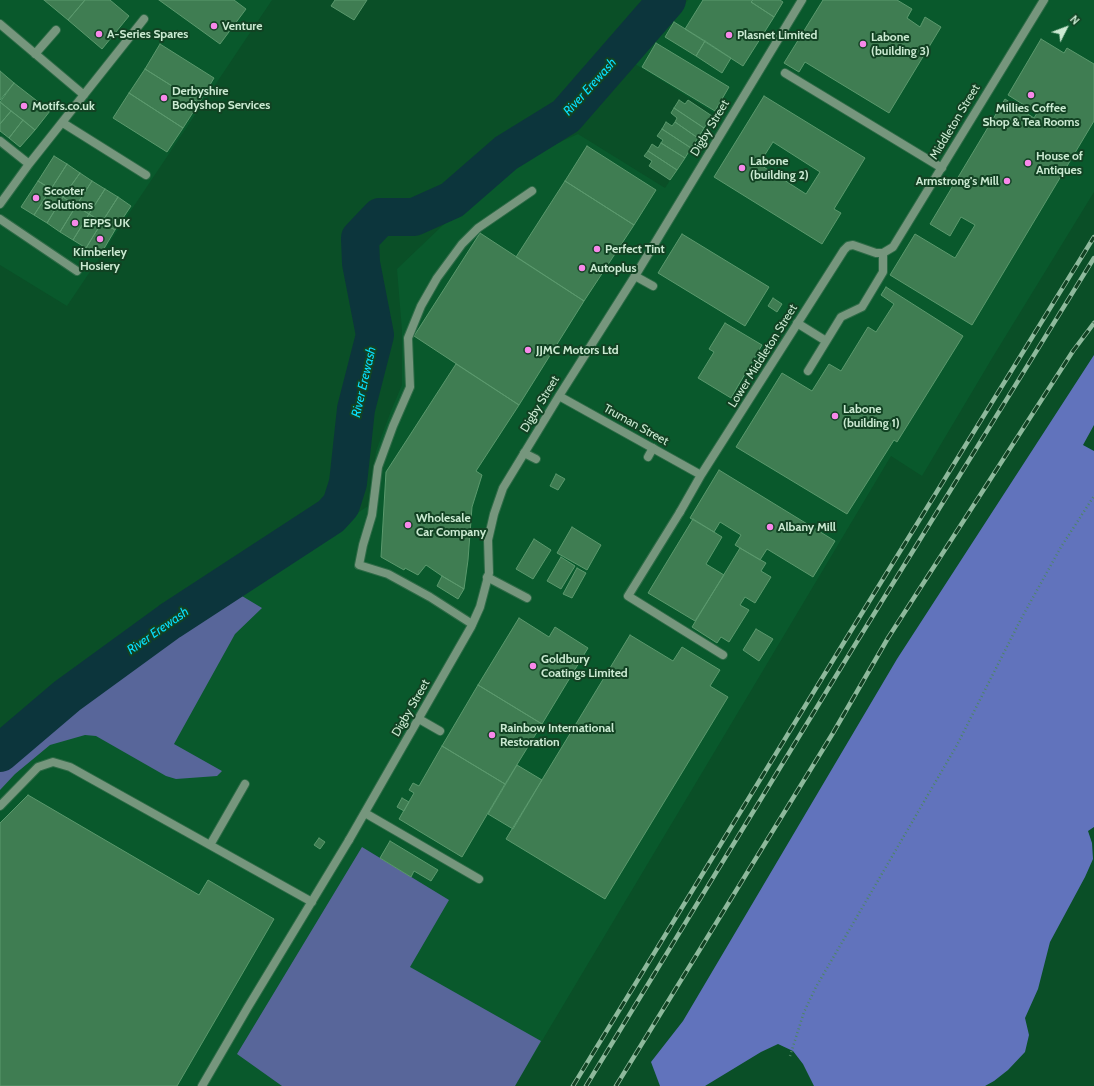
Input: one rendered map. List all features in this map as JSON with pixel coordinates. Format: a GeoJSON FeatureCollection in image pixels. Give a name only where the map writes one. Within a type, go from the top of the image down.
{"type":"FeatureCollection","features":[{"type":"Feature","properties":{"kind":"street","name":"Digby Street"},"geometry":{"type":"LineString","coordinates":[[202,1086],[365,813],[472,624],[480,607],[488,577],[488,540],[494,514],[503,488],[635,276],[802,0]]}},
{"type":"Feature","properties":{"kind":"street","name":"Middleton Street"},"geometry":{"type":"LineString","coordinates":[[883,253],[893,247],[1044,0]]}},
{"type":"Feature","properties":{"kind":"street"},"geometry":{"type":"LineString","coordinates":[[0,204],[29,164],[144,19]]}},
{"type":"Feature","properties":{"kind":"street"},"geometry":{"type":"LineString","coordinates":[[0,24],[84,95]]}},
{"type":"Feature","properties":{"kind":"street"},"geometry":{"type":"LineString","coordinates":[[35,54],[56,30]]}},
{"type":"Feature","properties":{"kind":"street"},"geometry":{"type":"LineString","coordinates":[[785,73],[942,168]]}},
{"type":"Feature","properties":{"kind":"street"},"geometry":{"type":"LineString","coordinates":[[63,123],[146,175]]}},
{"type":"Feature","properties":{"kind":"street"},"geometry":{"type":"LineString","coordinates":[[0,140],[29,164]]}},
{"type":"Feature","properties":{"kind":"street"},"geometry":{"type":"LineString","coordinates":[[472,624],[430,597],[388,574],[359,565],[372,515],[378,467],[410,386],[408,338],[422,306],[436,278],[462,244],[478,228],[532,191]]}},
{"type":"Feature","properties":{"kind":"street"},"geometry":{"type":"LineString","coordinates":[[0,219],[77,271]]}},
{"type":"Feature","properties":{"kind":"street","name":"Lower Middleton Street"},"geometry":{"type":"LineString","coordinates":[[723,655],[628,596],[701,475],[842,253],[848,246],[853,245],[876,253],[883,253]]}},
{"type":"Feature","properties":{"kind":"street"},"geometry":{"type":"LineString","coordinates":[[808,370],[841,317],[862,307],[882,272],[883,253]]}},
{"type":"Feature","properties":{"kind":"street"},"geometry":{"type":"LineString","coordinates":[[635,276],[653,286]]}},
{"type":"Feature","properties":{"kind":"street"},"geometry":{"type":"LineString","coordinates":[[797,323],[826,341]]}},
{"type":"Feature","properties":{"kind":"street","name":"Truman Street"},"geometry":{"type":"LineString","coordinates":[[559,396],[701,475]]}},
{"type":"Feature","properties":{"kind":"street"},"geometry":{"type":"LineString","coordinates":[[648,457],[653,448]]}},
{"type":"Feature","properties":{"kind":"street"},"geometry":{"type":"LineString","coordinates":[[524,453],[536,459]]}},
{"type":"Feature","properties":{"kind":"street"},"geometry":{"type":"LineString","coordinates":[[488,577],[527,598]]}},
{"type":"Feature","properties":{"kind":"street"},"geometry":{"type":"LineString","coordinates":[[419,719],[440,731]]}},
{"type":"Feature","properties":{"kind":"street"},"geometry":{"type":"LineString","coordinates":[[0,806],[38,766],[53,762],[70,767],[312,902]]}},
{"type":"Feature","properties":{"kind":"street"},"geometry":{"type":"LineString","coordinates":[[210,845],[245,784]]}},
{"type":"Feature","properties":{"kind":"street"},"geometry":{"type":"LineString","coordinates":[[365,813],[479,880]]}},
{"type":"Feature","properties":{"kind":"path"},"geometry":{"type":"LineString","coordinates":[[790,1056],[804,1012],[816,987],[957,745],[1021,619],[1061,547],[1094,496]]}},
{"type":"Feature","properties":{"kind":"shaded area"},"geometry":{"type":"Polygon","coordinates":[[[0,0],[272,0],[67,306],[0,265],[0,0]]]}},
{"type":"Feature","properties":{"kind":"shaded area"},"geometry":{"type":"Polygon","coordinates":[[[688,0],[1094,0],[1094,192],[922,476],[891,456],[515,1086],[0,1086],[0,766],[54,721],[154,648],[368,506],[376,451],[402,385],[402,331],[397,269],[462,207],[538,152],[578,134],[665,188],[714,113],[635,64],[688,0]]]}},
{"type":"Feature","properties":{"kind":"shaded area"},"geometry":{"type":"Polygon","coordinates":[[[1094,355],[1094,425],[1083,445],[1094,451],[1094,827],[1088,831],[1092,843],[1093,859],[1050,942],[1038,989],[1025,1018],[1029,1035],[1025,1052],[1008,1070],[985,1086],[814,1086],[803,1064],[793,1051],[778,1044],[761,1052],[705,1086],[660,1086],[651,1062],[683,1021],[897,659],[1094,355]]]}},
{"type":"Feature","properties":{"kind":"shaded area"},"geometry":{"type":"Polygon","coordinates":[[[237,593],[262,608],[235,634],[174,744],[222,771],[217,776],[176,779],[166,776],[96,736],[85,735],[50,745],[15,774],[0,790],[0,766],[54,721],[154,648],[237,593]]]}},
{"type":"Feature","properties":{"kind":"shaded area"},"geometry":{"type":"Polygon","coordinates":[[[362,847],[449,900],[410,967],[541,1041],[515,1086],[282,1086],[237,1054],[362,847]]]}},
{"type":"Feature","properties":{"kind":"building"},"geometry":{"type":"Polygon","coordinates":[[[44,0],[85,0],[68,20],[44,0]]]}},
{"type":"Feature","properties":{"kind":"building","name":"A-Series Spares"},"geometry":{"type":"Polygon","coordinates":[[[85,0],[110,0],[129,16],[102,49],[68,20],[85,0]]]}},
{"type":"Feature","properties":{"kind":"building","name":"Venture"},"geometry":{"type":"Polygon","coordinates":[[[159,0],[234,0],[246,9],[220,44],[159,0]]]}},
{"type":"Feature","properties":{"kind":"building"},"geometry":{"type":"Polygon","coordinates":[[[335,0],[367,0],[354,20],[331,6],[335,0]]]}},
{"type":"Feature","properties":{"kind":"building","name":"Plasnet Limited"},"geometry":{"type":"Polygon","coordinates":[[[703,0],[753,0],[751,2],[774,17],[743,66],[685,29],[703,0]]]}},
{"type":"Feature","properties":{"kind":"building"},"geometry":{"type":"Polygon","coordinates":[[[753,0],[780,0],[783,2],[774,17],[751,2],[753,0]]]}},
{"type":"Feature","properties":{"kind":"building","name":"Labone (building 3)"},"geometry":{"type":"Polygon","coordinates":[[[823,0],[897,0],[912,9],[907,18],[920,27],[925,17],[941,27],[889,113],[805,62],[799,72],[784,63],[823,0]]]}},
{"type":"Feature","properties":{"kind":"building"},"geometry":{"type":"Polygon","coordinates":[[[674,22],[705,41],[696,56],[665,37],[674,22]]]}},
{"type":"Feature","properties":{"kind":"building","name":"Armstrong's Mill"},"geometry":{"type":"Polygon","coordinates":[[[1041,39],[1064,53],[1067,48],[1094,64],[1094,121],[972,325],[890,275],[915,234],[955,258],[975,225],[961,217],[950,236],[930,224],[1005,99],[1034,118],[1037,113],[1008,95],[1041,39]]]}},
{"type":"Feature","properties":{"kind":"building"},"geometry":{"type":"Polygon","coordinates":[[[705,41],[731,58],[722,73],[696,56],[705,41]]]}},
{"type":"Feature","properties":{"kind":"building"},"geometry":{"type":"Polygon","coordinates":[[[656,43],[729,87],[715,111],[642,67],[656,43]]]}},
{"type":"Feature","properties":{"kind":"building"},"geometry":{"type":"Polygon","coordinates":[[[160,44],[214,78],[199,103],[145,69],[160,44]]]}},
{"type":"Feature","properties":{"kind":"building","name":"Derbyshire Bodyshop Services"},"geometry":{"type":"Polygon","coordinates":[[[145,69],[199,103],[183,128],[129,93],[145,69]]]}},
{"type":"Feature","properties":{"kind":"building"},"geometry":{"type":"Polygon","coordinates":[[[0,71],[14,83],[0,100],[0,71]]]}},
{"type":"Feature","properties":{"kind":"building","name":"Motifs.co.uk"},"geometry":{"type":"Polygon","coordinates":[[[14,83],[50,111],[35,130],[0,102],[14,83]]]}},
{"type":"Feature","properties":{"kind":"building"},"geometry":{"type":"Polygon","coordinates":[[[129,93],[183,128],[167,152],[113,118],[129,93]]]}},
{"type":"Feature","properties":{"kind":"building","name":"Labone (building 2)"},"geometry":{"type":"Polygon","coordinates":[[[764,96],[865,158],[834,209],[841,213],[822,244],[714,177],[764,96]],[[773,142],[759,164],[806,194],[820,172],[773,142]]]}},
{"type":"Feature","properties":{"kind":"building"},"geometry":{"type":"Polygon","coordinates":[[[679,100],[685,104],[688,100],[712,116],[704,128],[674,108],[679,100]]]}},
{"type":"Feature","properties":{"kind":"building"},"geometry":{"type":"Polygon","coordinates":[[[0,102],[11,111],[0,124],[0,102]]]}},
{"type":"Feature","properties":{"kind":"building"},"geometry":{"type":"Polygon","coordinates":[[[674,108],[704,128],[698,138],[675,122],[677,118],[671,113],[674,108]]]}},
{"type":"Feature","properties":{"kind":"building"},"geometry":{"type":"Polygon","coordinates":[[[11,111],[23,120],[9,138],[0,131],[0,124],[11,111]]]}},
{"type":"Feature","properties":{"kind":"building"},"geometry":{"type":"Polygon","coordinates":[[[23,120],[35,130],[20,147],[9,138],[23,120]]]}},
{"type":"Feature","properties":{"kind":"building"},"geometry":{"type":"Polygon","coordinates":[[[666,122],[672,126],[675,122],[698,138],[691,148],[662,129],[666,122]]]}},
{"type":"Feature","properties":{"kind":"building"},"geometry":{"type":"Polygon","coordinates":[[[662,129],[691,148],[685,158],[661,143],[663,140],[657,136],[662,129]]]}},
{"type":"Feature","properties":{"kind":"building"},"geometry":{"type":"Polygon","coordinates":[[[661,143],[685,158],[677,170],[648,151],[652,144],[658,148],[661,143]]]}},
{"type":"Feature","properties":{"kind":"building"},"geometry":{"type":"Polygon","coordinates":[[[587,146],[656,190],[634,225],[565,181],[587,146]]]}},
{"type":"Feature","properties":{"kind":"building"},"geometry":{"type":"Polygon","coordinates":[[[648,151],[677,170],[670,180],[649,166],[652,161],[644,156],[648,151]]]}},
{"type":"Feature","properties":{"kind":"building"},"geometry":{"type":"Polygon","coordinates":[[[54,156],[67,164],[51,189],[38,181],[54,156]]]}},
{"type":"Feature","properties":{"kind":"building"},"geometry":{"type":"Polygon","coordinates":[[[67,164],[80,173],[63,197],[51,189],[67,164]]]}},
{"type":"Feature","properties":{"kind":"building"},"geometry":{"type":"Polygon","coordinates":[[[80,173],[92,181],[76,206],[63,197],[80,173]]]}},
{"type":"Feature","properties":{"kind":"building","name":"Scooter Solutions"},"geometry":{"type":"Polygon","coordinates":[[[38,181],[51,189],[34,215],[21,207],[38,181]]]}},
{"type":"Feature","properties":{"kind":"building"},"geometry":{"type":"Polygon","coordinates":[[[92,181],[105,189],[89,214],[76,206],[92,181]]]}},
{"type":"Feature","properties":{"kind":"building"},"geometry":{"type":"Polygon","coordinates":[[[565,181],[634,225],[584,301],[516,257],[565,181]]]}},
{"type":"Feature","properties":{"kind":"building"},"geometry":{"type":"Polygon","coordinates":[[[51,189],[63,197],[47,223],[34,215],[51,189]]]}},
{"type":"Feature","properties":{"kind":"building"},"geometry":{"type":"Polygon","coordinates":[[[105,189],[118,197],[102,222],[89,214],[105,189]]]}},
{"type":"Feature","properties":{"kind":"building"},"geometry":{"type":"Polygon","coordinates":[[[63,197],[76,206],[60,232],[47,223],[63,197]]]}},
{"type":"Feature","properties":{"kind":"building"},"geometry":{"type":"Polygon","coordinates":[[[118,197],[131,206],[115,230],[102,222],[118,197]]]}},
{"type":"Feature","properties":{"kind":"building","name":"EPPS UK"},"geometry":{"type":"Polygon","coordinates":[[[76,206],[89,214],[73,240],[60,232],[76,206]]]}},
{"type":"Feature","properties":{"kind":"building"},"geometry":{"type":"Polygon","coordinates":[[[89,214],[102,222],[86,248],[73,240],[89,214]]]}},
{"type":"Feature","properties":{"kind":"building","name":"Kimberley Hosiery"},"geometry":{"type":"Polygon","coordinates":[[[102,222],[115,230],[99,257],[86,248],[102,222]]]}},
{"type":"Feature","properties":{"kind":"building"},"geometry":{"type":"Polygon","coordinates":[[[480,233],[584,301],[519,405],[414,336],[480,233]]]}},
{"type":"Feature","properties":{"kind":"building"},"geometry":{"type":"Polygon","coordinates":[[[682,234],[769,287],[745,326],[658,273],[682,234]]]}},
{"type":"Feature","properties":{"kind":"building","name":"Labone (building 1)"},"geometry":{"type":"Polygon","coordinates":[[[886,287],[963,336],[897,442],[894,440],[847,514],[736,447],[782,373],[812,391],[829,364],[841,371],[868,327],[876,332],[894,304],[881,295],[886,287]]]}},
{"type":"Feature","properties":{"kind":"building"},"geometry":{"type":"Polygon","coordinates":[[[773,298],[782,304],[777,312],[768,306],[773,298]]]}},
{"type":"Feature","properties":{"kind":"building"},"geometry":{"type":"Polygon","coordinates":[[[725,323],[762,345],[731,398],[698,378],[714,352],[709,349],[725,323]]]}},
{"type":"Feature","properties":{"kind":"building"},"geometry":{"type":"Polygon","coordinates":[[[456,364],[519,405],[476,471],[482,475],[472,507],[464,589],[426,565],[418,575],[405,568],[404,570],[381,557],[386,472],[456,364]]]}},
{"type":"Feature","properties":{"kind":"building","name":"Albany Mill"},"geometry":{"type":"Polygon","coordinates":[[[719,470],[835,541],[813,577],[767,549],[760,560],[735,545],[741,535],[720,522],[714,532],[690,518],[719,470]]]}},
{"type":"Feature","properties":{"kind":"building"},"geometry":{"type":"Polygon","coordinates":[[[556,474],[565,479],[558,490],[550,486],[556,474]]]}},
{"type":"Feature","properties":{"kind":"building"},"geometry":{"type":"Polygon","coordinates":[[[693,519],[722,537],[706,564],[724,575],[695,621],[648,593],[693,519]]]}},
{"type":"Feature","properties":{"kind":"building"},"geometry":{"type":"Polygon","coordinates":[[[572,527],[601,545],[587,570],[557,553],[572,527]]]}},
{"type":"Feature","properties":{"kind":"building"},"geometry":{"type":"Polygon","coordinates":[[[534,539],[551,550],[533,579],[516,569],[534,539]]]}},
{"type":"Feature","properties":{"kind":"building"},"geometry":{"type":"Polygon","coordinates":[[[740,548],[766,563],[761,571],[771,577],[755,603],[745,597],[740,605],[749,610],[729,642],[721,637],[717,643],[692,627],[740,548]]]}},
{"type":"Feature","properties":{"kind":"building"},"geometry":{"type":"Polygon","coordinates":[[[561,557],[575,566],[561,589],[547,581],[561,557]]]}},
{"type":"Feature","properties":{"kind":"building"},"geometry":{"type":"Polygon","coordinates":[[[577,568],[586,573],[572,598],[563,594],[577,568]]]}},
{"type":"Feature","properties":{"kind":"building"},"geometry":{"type":"Polygon","coordinates":[[[442,576],[464,589],[458,599],[437,586],[442,576]]]}},
{"type":"Feature","properties":{"kind":"building","name":"Goldbury Coatings Limited"},"geometry":{"type":"Polygon","coordinates":[[[519,618],[549,637],[555,627],[588,648],[542,724],[478,685],[519,618]]]}},
{"type":"Feature","properties":{"kind":"building"},"geometry":{"type":"Polygon","coordinates":[[[756,629],[773,639],[759,661],[743,650],[756,629]]]}},
{"type":"Feature","properties":{"kind":"building"},"geometry":{"type":"Polygon","coordinates":[[[630,635],[673,661],[682,647],[720,670],[710,686],[728,697],[605,899],[506,839],[630,635]]]}},
{"type":"Feature","properties":{"kind":"building","name":"Rainbow International Restoration"},"geometry":{"type":"Polygon","coordinates":[[[478,685],[542,724],[505,784],[442,746],[478,685]]]}},
{"type":"Feature","properties":{"kind":"building"},"geometry":{"type":"Polygon","coordinates":[[[442,746],[505,784],[462,857],[399,819],[414,793],[409,790],[413,783],[419,786],[442,746]]]}},
{"type":"Feature","properties":{"kind":"building"},"geometry":{"type":"Polygon","coordinates":[[[517,765],[542,780],[513,829],[488,814],[517,765]]]}},
{"type":"Feature","properties":{"kind":"building"},"geometry":{"type":"Polygon","coordinates":[[[28,795],[199,895],[208,880],[274,919],[177,1086],[0,1086],[0,823],[28,795]]]}},
{"type":"Feature","properties":{"kind":"building"},"geometry":{"type":"Polygon","coordinates":[[[402,798],[409,802],[404,811],[397,807],[402,798]]]}},
{"type":"Feature","properties":{"kind":"building"},"geometry":{"type":"Polygon","coordinates":[[[319,838],[325,842],[320,849],[314,845],[319,838]]]}},
{"type":"Feature","properties":{"kind":"building"},"geometry":{"type":"Polygon","coordinates":[[[390,841],[438,870],[431,881],[414,871],[411,877],[380,858],[390,841]]]}},
{"type":"Feature","properties":{"kind":"waterway","name":"River Erewash"},"geometry":{"type":"LineString","coordinates":[[0,753],[67,696],[170,621],[331,516],[341,505],[348,483],[356,409],[375,335],[361,263],[360,238],[380,217],[414,217],[452,200],[506,153],[566,116],[667,0]]}},
{"type":"Feature","properties":{"kind":"railway"},"geometry":{"type":"LineString","coordinates":[[573,1086],[1094,237]]}},
{"type":"Feature","properties":{"kind":"railway"},"geometry":{"type":"LineString","coordinates":[[586,1086],[853,648],[1094,258]]}},
{"type":"Feature","properties":{"kind":"railway"},"geometry":{"type":"LineString","coordinates":[[616,1086],[833,733],[888,638],[1073,351],[1094,323]]}},
{"type":"Feature","properties":{"kind":"place","name":"Venture"},"geometry":{"type":"Point","coordinates":[214,26]}},
{"type":"Feature","properties":{"kind":"place","name":"A-Series Spares"},"geometry":{"type":"Point","coordinates":[99,34]}},
{"type":"Feature","properties":{"kind":"place","name":"Plasnet Limited"},"geometry":{"type":"Point","coordinates":[729,35]}},
{"type":"Feature","properties":{"kind":"place","name":"Labone (building 3)"},"geometry":{"type":"Point","coordinates":[863,44]}},
{"type":"Feature","properties":{"kind":"place","name":"Millies Coffee Shop & Tea Rooms"},"geometry":{"type":"Point","coordinates":[1031,95]}},
{"type":"Feature","properties":{"kind":"place","name":"Derbyshire Bodyshop Services"},"geometry":{"type":"Point","coordinates":[164,98]}},
{"type":"Feature","properties":{"kind":"place","name":"Motifs.co.uk"},"geometry":{"type":"Point","coordinates":[24,106]}},
{"type":"Feature","properties":{"kind":"place","name":"House of Antiques"},"geometry":{"type":"Point","coordinates":[1028,163]}},
{"type":"Feature","properties":{"kind":"place","name":"Labone (building 2)"},"geometry":{"type":"Point","coordinates":[742,168]}},
{"type":"Feature","properties":{"kind":"place","name":"Armstrong's Mill"},"geometry":{"type":"Point","coordinates":[1007,181]}},
{"type":"Feature","properties":{"kind":"place","name":"Scooter Solutions"},"geometry":{"type":"Point","coordinates":[36,198]}},
{"type":"Feature","properties":{"kind":"place","name":"EPPS UK"},"geometry":{"type":"Point","coordinates":[75,223]}},
{"type":"Feature","properties":{"kind":"place","name":"Kimberley Hosiery"},"geometry":{"type":"Point","coordinates":[100,239]}},
{"type":"Feature","properties":{"kind":"place","name":"Perfect Tint"},"geometry":{"type":"Point","coordinates":[597,249]}},
{"type":"Feature","properties":{"kind":"place","name":"Autoplus"},"geometry":{"type":"Point","coordinates":[582,268]}},
{"type":"Feature","properties":{"kind":"place","name":"JJMC Motors Ltd"},"geometry":{"type":"Point","coordinates":[528,350]}},
{"type":"Feature","properties":{"kind":"place","name":"Labone (building 1)"},"geometry":{"type":"Point","coordinates":[835,416]}},
{"type":"Feature","properties":{"kind":"place","name":"Wholesale Car Company"},"geometry":{"type":"Point","coordinates":[408,525]}},
{"type":"Feature","properties":{"kind":"place","name":"Albany Mill"},"geometry":{"type":"Point","coordinates":[770,527]}},
{"type":"Feature","properties":{"kind":"place","name":"Goldbury Coatings Limited"},"geometry":{"type":"Point","coordinates":[533,666]}},
{"type":"Feature","properties":{"kind":"place","name":"Rainbow International Restoration"},"geometry":{"type":"Point","coordinates":[492,735]}}]}
